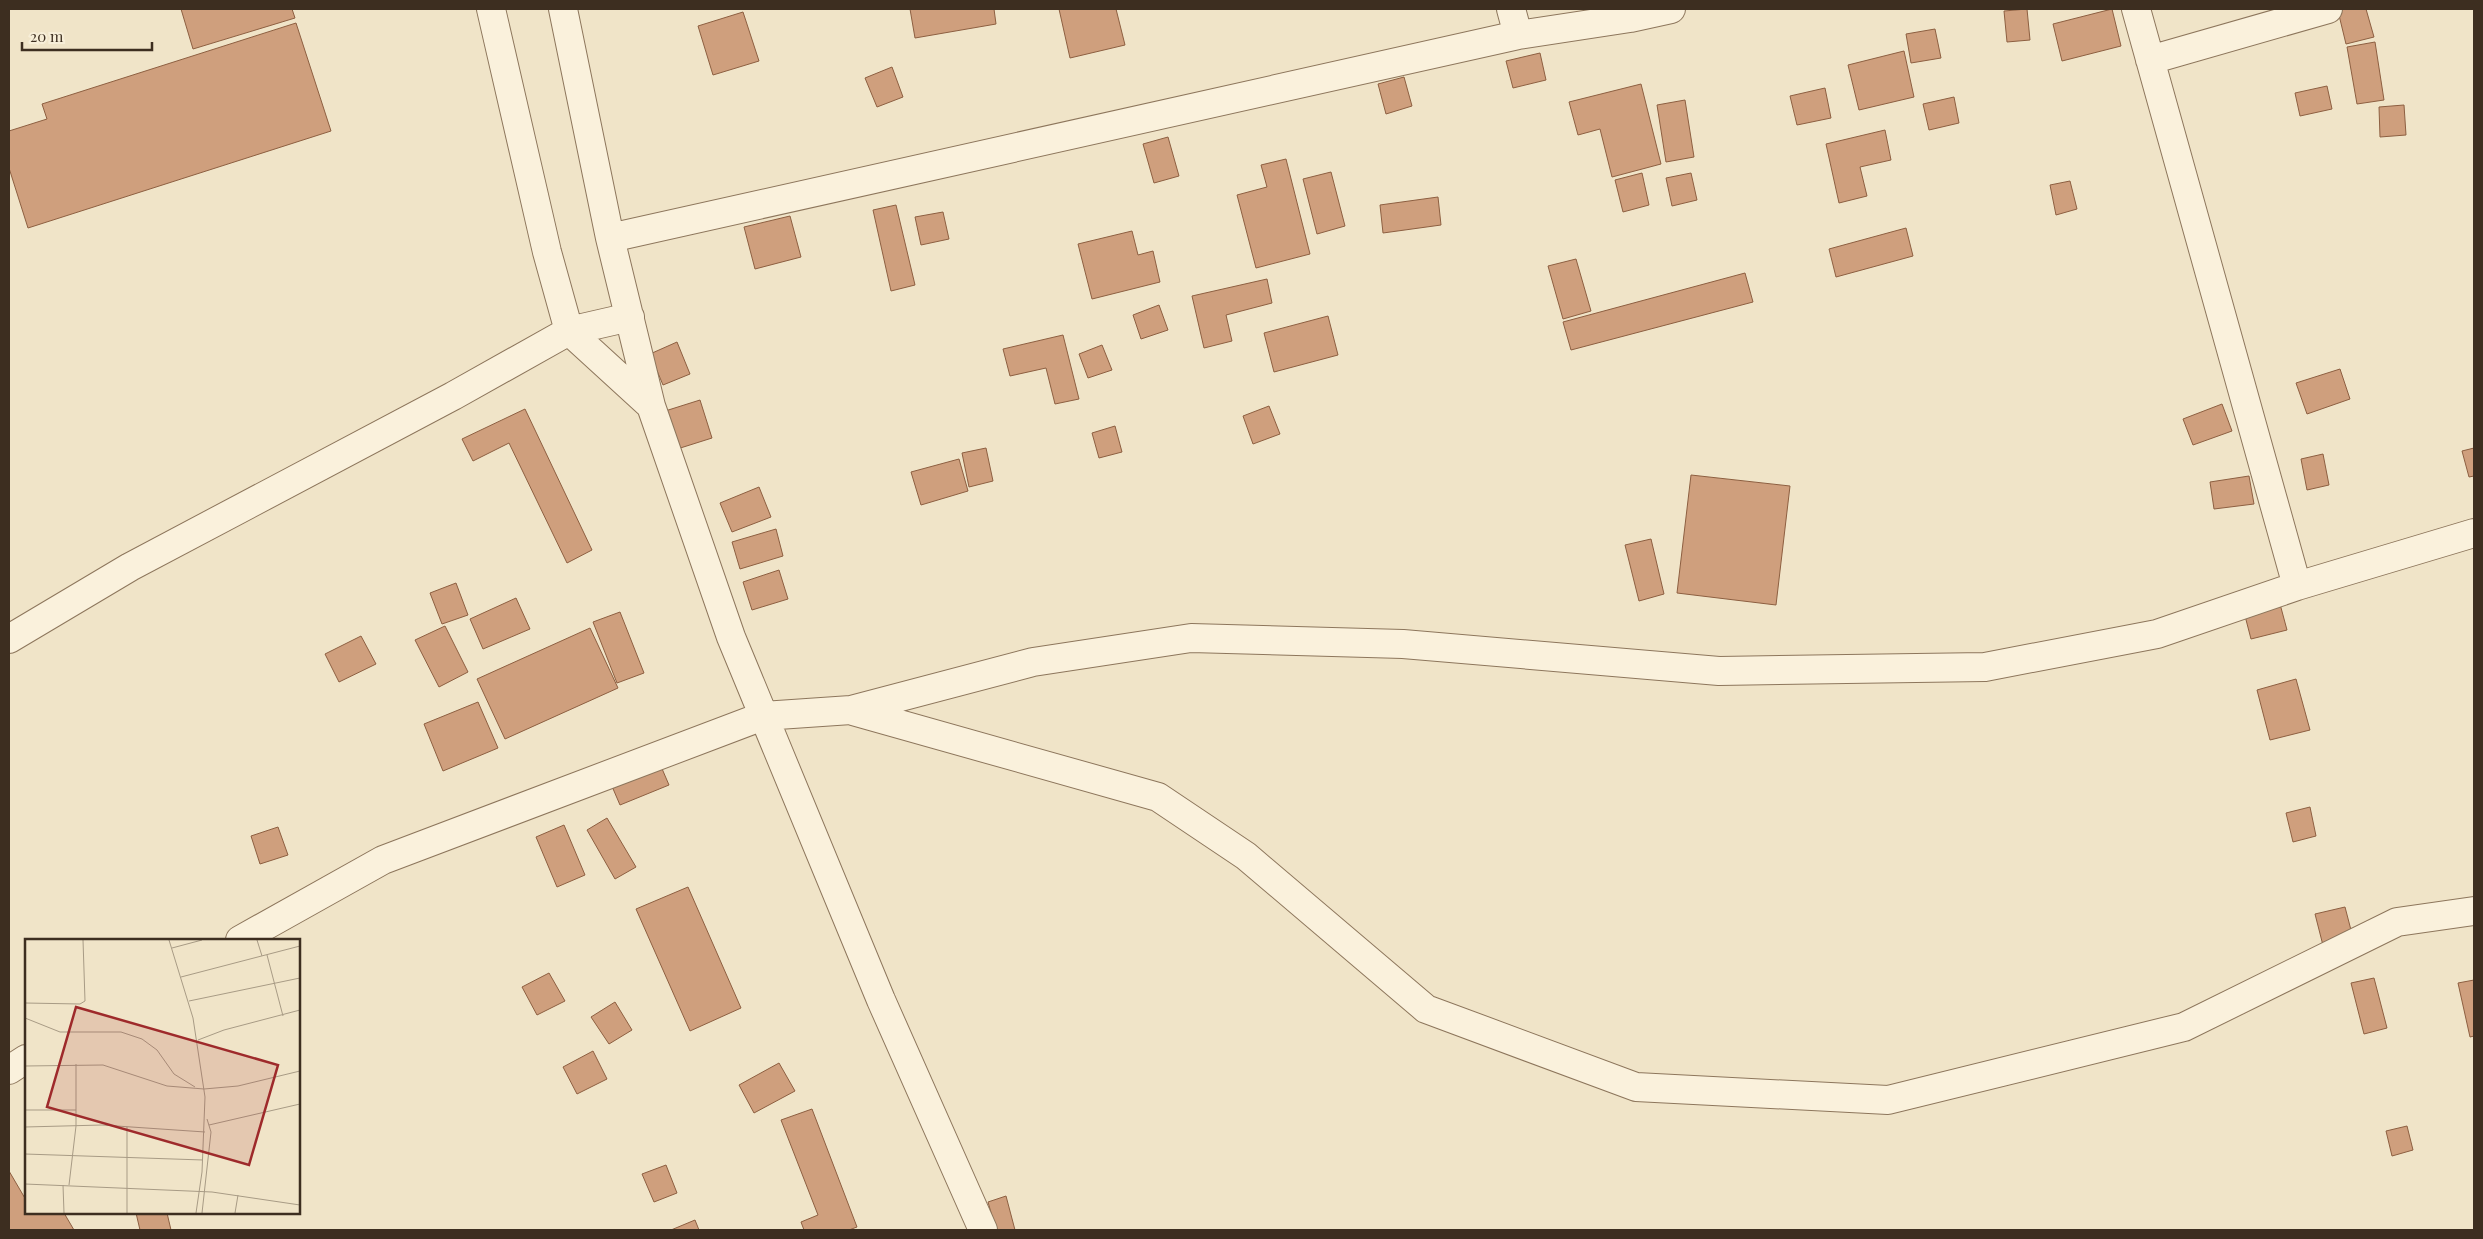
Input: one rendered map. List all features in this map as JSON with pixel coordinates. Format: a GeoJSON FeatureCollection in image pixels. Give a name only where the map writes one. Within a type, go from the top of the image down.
{"type":"FeatureCollection","features":[{"type":"Feature","properties":{"kind":"street"},"geometry":{"type":"LineString","coordinates":[[491,9],[547,252],[569,331],[651,406]]}},
{"type":"Feature","properties":{"kind":"street"},"geometry":{"type":"LineString","coordinates":[[563,9],[610,238],[651,406],[731,637],[881,1000],[983,1230]]}},
{"type":"Feature","properties":{"kind":"street"},"geometry":{"type":"LineString","coordinates":[[1511,9],[1518,35]]}},
{"type":"Feature","properties":{"kind":"street"},"geometry":{"type":"LineString","coordinates":[[610,238],[1518,35],[1630,18],[1671,9]]}},
{"type":"Feature","properties":{"kind":"street"},"geometry":{"type":"LineString","coordinates":[[2136,9],[2297,586]]}},
{"type":"Feature","properties":{"kind":"street"},"geometry":{"type":"LineString","coordinates":[[2150,60],[2328,9]]}},
{"type":"Feature","properties":{"kind":"street"},"geometry":{"type":"LineString","coordinates":[[9,639],[130,567],[453,396],[569,331],[630,317]]}},
{"type":"Feature","properties":{"kind":"street"},"geometry":{"type":"LineString","coordinates":[[242,939],[383,860],[763,716],[851,710],[1032,662],[1191,638],[1403,644],[1719,671],[1984,668],[2157,634],[2297,586],[2474,533]]}},
{"type":"Feature","properties":{"kind":"street"},"geometry":{"type":"LineString","coordinates":[[851,710],[1158,797],[1246,856],[1426,1009],[1636,1087],[1888,1100],[2184,1027],[2397,922],[2474,911]]}},
{"type":"Feature","properties":{"kind":"street"},"geometry":{"type":"LineString","coordinates":[[9,1070],[25,1060]]}},
{"type":"Feature","properties":{"kind":"building"},"geometry":{"type":"Polygon","coordinates":[[[181,9],[292,9],[295,18],[193,49],[181,9]]]}},
{"type":"Feature","properties":{"kind":"building"},"geometry":{"type":"Polygon","coordinates":[[[910,9],[994,9],[996,24],[915,38],[910,9]]]}},
{"type":"Feature","properties":{"kind":"building"},"geometry":{"type":"Polygon","coordinates":[[[1059,9],[1116,9],[1125,45],[1070,58],[1059,9]]]}},
{"type":"Feature","properties":{"kind":"building"},"geometry":{"type":"Polygon","coordinates":[[[2027,9],[2030,40],[2007,42],[2004,11],[2027,9]]]}},
{"type":"Feature","properties":{"kind":"building"},"geometry":{"type":"Polygon","coordinates":[[[2112,9],[2121,46],[2062,61],[2053,24],[2112,9]]]}},
{"type":"Feature","properties":{"kind":"building"},"geometry":{"type":"Polygon","coordinates":[[[2366,9],[2374,37],[2346,44],[2338,11],[2366,9]]]}},
{"type":"Feature","properties":{"kind":"building"},"geometry":{"type":"Polygon","coordinates":[[[743,12],[759,61],[713,75],[698,26],[743,12]]]}},
{"type":"Feature","properties":{"kind":"building"},"geometry":{"type":"Polygon","coordinates":[[[296,23],[331,131],[28,228],[9,168],[9,131],[47,119],[42,104],[296,23]]]}},
{"type":"Feature","properties":{"kind":"building"},"geometry":{"type":"Polygon","coordinates":[[[1935,29],[1941,58],[1911,63],[1906,34],[1935,29]]]}},
{"type":"Feature","properties":{"kind":"building"},"geometry":{"type":"Polygon","coordinates":[[[2375,42],[2384,100],[2357,104],[2347,47],[2375,42]]]}},
{"type":"Feature","properties":{"kind":"building"},"geometry":{"type":"Polygon","coordinates":[[[1904,51],[1914,97],[1859,110],[1848,65],[1904,51]]]}},
{"type":"Feature","properties":{"kind":"building"},"geometry":{"type":"Polygon","coordinates":[[[1540,53],[1546,80],[1513,88],[1506,61],[1540,53]]]}},
{"type":"Feature","properties":{"kind":"building"},"geometry":{"type":"Polygon","coordinates":[[[892,67],[903,97],[877,107],[865,78],[892,67]]]}},
{"type":"Feature","properties":{"kind":"building"},"geometry":{"type":"Polygon","coordinates":[[[1404,77],[1412,106],[1386,114],[1378,84],[1404,77]]]}},
{"type":"Feature","properties":{"kind":"building"},"geometry":{"type":"Polygon","coordinates":[[[1641,84],[1661,164],[1612,177],[1600,129],[1578,135],[1569,102],[1641,84]]]}},
{"type":"Feature","properties":{"kind":"building"},"geometry":{"type":"Polygon","coordinates":[[[2327,86],[2332,109],[2300,116],[2295,93],[2327,86]]]}},
{"type":"Feature","properties":{"kind":"building"},"geometry":{"type":"Polygon","coordinates":[[[1825,88],[1831,118],[1797,125],[1790,96],[1825,88]]]}},
{"type":"Feature","properties":{"kind":"building"},"geometry":{"type":"Polygon","coordinates":[[[1954,97],[1959,123],[1929,130],[1923,104],[1954,97]]]}},
{"type":"Feature","properties":{"kind":"building"},"geometry":{"type":"Polygon","coordinates":[[[1685,100],[1694,157],[1666,162],[1657,105],[1685,100]]]}},
{"type":"Feature","properties":{"kind":"building"},"geometry":{"type":"Polygon","coordinates":[[[2404,105],[2406,135],[2380,137],[2379,107],[2404,105]]]}},
{"type":"Feature","properties":{"kind":"building"},"geometry":{"type":"Polygon","coordinates":[[[1885,130],[1891,160],[1860,167],[1867,196],[1839,203],[1826,144],[1885,130]]]}},
{"type":"Feature","properties":{"kind":"building"},"geometry":{"type":"Polygon","coordinates":[[[1168,137],[1179,176],[1154,183],[1143,144],[1168,137]]]}},
{"type":"Feature","properties":{"kind":"building"},"geometry":{"type":"Polygon","coordinates":[[[1286,159],[1310,254],[1256,268],[1237,195],[1267,187],[1261,165],[1286,159]]]}},
{"type":"Feature","properties":{"kind":"building"},"geometry":{"type":"Polygon","coordinates":[[[1331,172],[1345,226],[1317,234],[1303,179],[1331,172]]]}},
{"type":"Feature","properties":{"kind":"building"},"geometry":{"type":"Polygon","coordinates":[[[1642,173],[1649,205],[1623,212],[1615,180],[1642,173]]]}},
{"type":"Feature","properties":{"kind":"building"},"geometry":{"type":"Polygon","coordinates":[[[1691,173],[1697,200],[1672,206],[1666,178],[1691,173]]]}},
{"type":"Feature","properties":{"kind":"building"},"geometry":{"type":"Polygon","coordinates":[[[2070,181],[2077,209],[2056,215],[2050,185],[2070,181]]]}},
{"type":"Feature","properties":{"kind":"building"},"geometry":{"type":"Polygon","coordinates":[[[1438,197],[1441,225],[1383,233],[1380,205],[1438,197]]]}},
{"type":"Feature","properties":{"kind":"building"},"geometry":{"type":"Polygon","coordinates":[[[896,205],[915,285],[891,291],[873,210],[896,205]]]}},
{"type":"Feature","properties":{"kind":"building"},"geometry":{"type":"Polygon","coordinates":[[[943,212],[949,239],[921,245],[915,217],[943,212]]]}},
{"type":"Feature","properties":{"kind":"building"},"geometry":{"type":"Polygon","coordinates":[[[790,216],[801,257],[755,269],[744,227],[790,216]]]}},
{"type":"Feature","properties":{"kind":"building"},"geometry":{"type":"Polygon","coordinates":[[[1906,228],[1913,256],[1836,277],[1829,249],[1906,228]]]}},
{"type":"Feature","properties":{"kind":"building"},"geometry":{"type":"Polygon","coordinates":[[[1132,231],[1138,255],[1153,251],[1160,282],[1092,299],[1078,244],[1132,231]]]}},
{"type":"Feature","properties":{"kind":"building"},"geometry":{"type":"Polygon","coordinates":[[[1576,259],[1591,311],[1563,319],[1548,266],[1576,259]]]}},
{"type":"Feature","properties":{"kind":"building"},"geometry":{"type":"Polygon","coordinates":[[[1745,273],[1753,302],[1571,350],[1563,322],[1745,273]]]}},
{"type":"Feature","properties":{"kind":"building"},"geometry":{"type":"Polygon","coordinates":[[[1267,279],[1272,303],[1226,315],[1232,341],[1204,348],[1192,296],[1267,279]]]}},
{"type":"Feature","properties":{"kind":"building"},"geometry":{"type":"Polygon","coordinates":[[[1159,305],[1168,330],[1141,339],[1133,315],[1159,305]]]}},
{"type":"Feature","properties":{"kind":"building"},"geometry":{"type":"Polygon","coordinates":[[[1328,316],[1338,355],[1274,372],[1264,333],[1328,316]]]}},
{"type":"Feature","properties":{"kind":"building"},"geometry":{"type":"Polygon","coordinates":[[[1063,335],[1079,399],[1055,404],[1046,368],[1010,376],[1003,349],[1063,335]]]}},
{"type":"Feature","properties":{"kind":"building"},"geometry":{"type":"Polygon","coordinates":[[[677,342],[690,374],[663,385],[650,354],[677,342]]]}},
{"type":"Feature","properties":{"kind":"building"},"geometry":{"type":"Polygon","coordinates":[[[1102,345],[1112,370],[1088,378],[1079,354],[1102,345]]]}},
{"type":"Feature","properties":{"kind":"building"},"geometry":{"type":"Polygon","coordinates":[[[2340,369],[2350,399],[2307,414],[2296,383],[2340,369]]]}},
{"type":"Feature","properties":{"kind":"building"},"geometry":{"type":"Polygon","coordinates":[[[700,400],[712,438],[674,450],[662,412],[700,400]]]}},
{"type":"Feature","properties":{"kind":"building"},"geometry":{"type":"Polygon","coordinates":[[[2222,404],[2232,431],[2193,445],[2183,419],[2222,404]]]}},
{"type":"Feature","properties":{"kind":"building"},"geometry":{"type":"Polygon","coordinates":[[[1269,406],[1280,434],[1253,444],[1243,416],[1269,406]]]}},
{"type":"Feature","properties":{"kind":"building"},"geometry":{"type":"Polygon","coordinates":[[[525,409],[592,550],[567,563],[509,443],[473,461],[462,439],[525,409]]]}},
{"type":"Feature","properties":{"kind":"building"},"geometry":{"type":"Polygon","coordinates":[[[1115,426],[1122,452],[1099,458],[1092,433],[1115,426]]]}},
{"type":"Feature","properties":{"kind":"building"},"geometry":{"type":"Polygon","coordinates":[[[986,448],[993,481],[969,487],[962,453],[986,448]]]}},
{"type":"Feature","properties":{"kind":"building"},"geometry":{"type":"Polygon","coordinates":[[[2474,448],[2474,476],[2469,477],[2462,451],[2474,448]]]}},
{"type":"Feature","properties":{"kind":"building"},"geometry":{"type":"Polygon","coordinates":[[[2323,454],[2329,485],[2307,490],[2301,459],[2323,454]]]}},
{"type":"Feature","properties":{"kind":"building"},"geometry":{"type":"Polygon","coordinates":[[[959,459],[968,491],[921,505],[911,472],[959,459]]]}},
{"type":"Feature","properties":{"kind":"building"},"geometry":{"type":"Polygon","coordinates":[[[1691,475],[1790,486],[1776,605],[1677,593],[1691,475]]]}},
{"type":"Feature","properties":{"kind":"building"},"geometry":{"type":"Polygon","coordinates":[[[2249,476],[2254,504],[2214,509],[2210,482],[2249,476]]]}},
{"type":"Feature","properties":{"kind":"building"},"geometry":{"type":"Polygon","coordinates":[[[759,487],[771,517],[732,532],[720,503],[759,487]]]}},
{"type":"Feature","properties":{"kind":"building"},"geometry":{"type":"Polygon","coordinates":[[[776,529],[783,556],[740,569],[732,542],[776,529]]]}},
{"type":"Feature","properties":{"kind":"building"},"geometry":{"type":"Polygon","coordinates":[[[1651,539],[1664,594],[1639,601],[1625,545],[1651,539]]]}},
{"type":"Feature","properties":{"kind":"building"},"geometry":{"type":"Polygon","coordinates":[[[779,570],[788,599],[752,610],[743,582],[779,570]]]}},
{"type":"Feature","properties":{"kind":"building"},"geometry":{"type":"Polygon","coordinates":[[[456,583],[468,615],[442,624],[430,593],[456,583]]]}},
{"type":"Feature","properties":{"kind":"building"},"geometry":{"type":"Polygon","coordinates":[[[516,598],[530,629],[483,649],[470,619],[516,598]]]}},
{"type":"Feature","properties":{"kind":"building"},"geometry":{"type":"Polygon","coordinates":[[[2280,604],[2287,630],[2251,639],[2244,612],[2280,604]]]}},
{"type":"Feature","properties":{"kind":"building"},"geometry":{"type":"Polygon","coordinates":[[[620,612],[644,673],[617,683],[593,622],[620,612]]]}},
{"type":"Feature","properties":{"kind":"building"},"geometry":{"type":"Polygon","coordinates":[[[445,626],[468,672],[439,687],[415,640],[445,626]]]}},
{"type":"Feature","properties":{"kind":"building"},"geometry":{"type":"Polygon","coordinates":[[[590,628],[618,688],[505,739],[477,679],[590,628]]]}},
{"type":"Feature","properties":{"kind":"building"},"geometry":{"type":"Polygon","coordinates":[[[361,636],[376,664],[339,682],[325,654],[361,636]]]}},
{"type":"Feature","properties":{"kind":"building"},"geometry":{"type":"Polygon","coordinates":[[[2296,679],[2310,730],[2270,740],[2257,690],[2296,679]]]}},
{"type":"Feature","properties":{"kind":"building"},"geometry":{"type":"Polygon","coordinates":[[[478,702],[498,748],[443,771],[424,724],[478,702]]]}},
{"type":"Feature","properties":{"kind":"building"},"geometry":{"type":"Polygon","coordinates":[[[657,757],[669,785],[620,805],[608,777],[657,757]]]}},
{"type":"Feature","properties":{"kind":"building"},"geometry":{"type":"Polygon","coordinates":[[[2310,807],[2316,836],[2293,842],[2286,813],[2310,807]]]}},
{"type":"Feature","properties":{"kind":"building"},"geometry":{"type":"Polygon","coordinates":[[[607,818],[636,867],[615,879],[587,830],[607,818]]]}},
{"type":"Feature","properties":{"kind":"building"},"geometry":{"type":"Polygon","coordinates":[[[564,825],[585,875],[557,887],[536,837],[564,825]]]}},
{"type":"Feature","properties":{"kind":"building"},"geometry":{"type":"Polygon","coordinates":[[[278,827],[288,855],[260,864],[251,836],[278,827]]]}},
{"type":"Feature","properties":{"kind":"building"},"geometry":{"type":"Polygon","coordinates":[[[688,887],[741,1008],[690,1031],[636,909],[688,887]]]}},
{"type":"Feature","properties":{"kind":"building"},"geometry":{"type":"Polygon","coordinates":[[[2345,907],[2358,957],[2328,965],[2315,914],[2345,907]]]}},
{"type":"Feature","properties":{"kind":"building"},"geometry":{"type":"Polygon","coordinates":[[[549,973],[565,1001],[537,1015],[522,987],[549,973]]]}},
{"type":"Feature","properties":{"kind":"building"},"geometry":{"type":"Polygon","coordinates":[[[2374,978],[2387,1028],[2364,1034],[2351,983],[2374,978]]]}},
{"type":"Feature","properties":{"kind":"building"},"geometry":{"type":"Polygon","coordinates":[[[2474,980],[2474,1036],[2470,1037],[2458,983],[2474,980]]]}},
{"type":"Feature","properties":{"kind":"building"},"geometry":{"type":"Polygon","coordinates":[[[615,1002],[632,1030],[609,1044],[591,1017],[615,1002]]]}},
{"type":"Feature","properties":{"kind":"building"},"geometry":{"type":"Polygon","coordinates":[[[593,1051],[607,1079],[577,1094],[563,1067],[593,1051]]]}},
{"type":"Feature","properties":{"kind":"building"},"geometry":{"type":"Polygon","coordinates":[[[779,1063],[795,1091],[754,1113],[739,1085],[779,1063]]]}},
{"type":"Feature","properties":{"kind":"building"},"geometry":{"type":"Polygon","coordinates":[[[812,1109],[857,1227],[849,1230],[804,1230],[801,1222],[818,1215],[781,1120],[812,1109]]]}},
{"type":"Feature","properties":{"kind":"building"},"geometry":{"type":"Polygon","coordinates":[[[2407,1126],[2413,1150],[2392,1156],[2386,1131],[2407,1126]]]}},
{"type":"Feature","properties":{"kind":"building"},"geometry":{"type":"Polygon","coordinates":[[[666,1165],[677,1193],[654,1202],[642,1174],[666,1165]]]}},
{"type":"Feature","properties":{"kind":"building"},"geometry":{"type":"Polygon","coordinates":[[[9,1171],[25,1198],[25,1214],[65,1214],[74,1230],[9,1230],[9,1171]]]}},
{"type":"Feature","properties":{"kind":"building"},"geometry":{"type":"Polygon","coordinates":[[[1006,1196],[1015,1230],[996,1230],[988,1202],[1006,1196]]]}},
{"type":"Feature","properties":{"kind":"building"},"geometry":{"type":"Polygon","coordinates":[[[136,1214],[167,1214],[171,1230],[140,1230],[136,1214]]]}},
{"type":"Feature","properties":{"kind":"building"},"geometry":{"type":"Polygon","coordinates":[[[695,1220],[699,1230],[671,1230],[695,1220]]]}}]}
